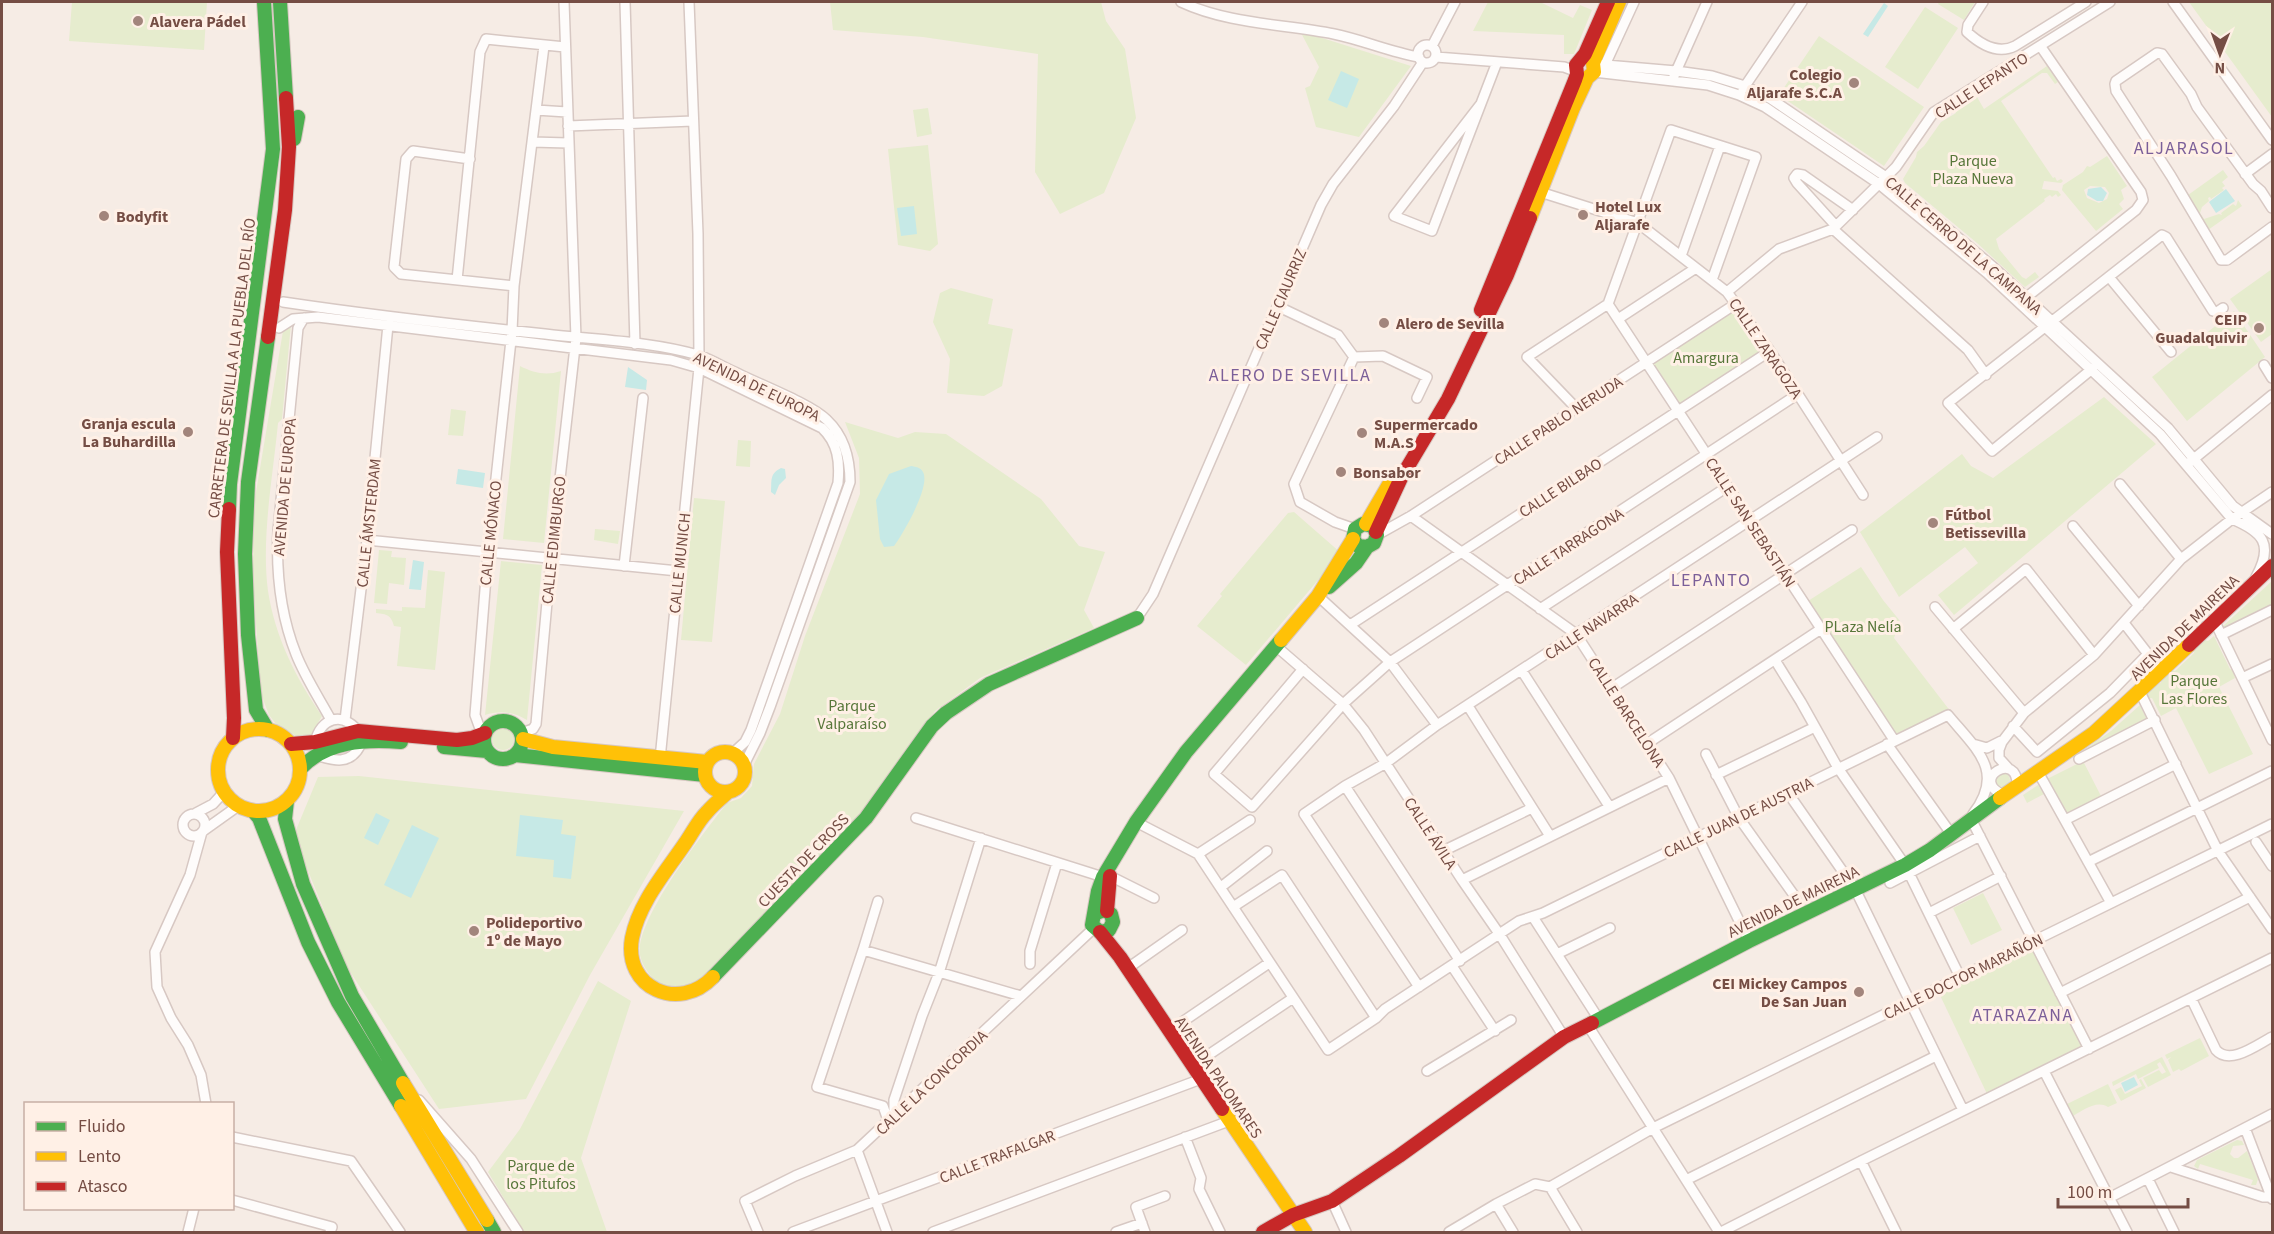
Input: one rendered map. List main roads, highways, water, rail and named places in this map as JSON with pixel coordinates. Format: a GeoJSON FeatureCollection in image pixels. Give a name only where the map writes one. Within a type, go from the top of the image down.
{"type":"FeatureCollection","features":[{"type":"Feature","properties":{"kind":"water"},"geometry":{"type":"Polygon","coordinates":[[[1884,3],[1888,6],[1868,37],[1863,34],[1884,3]]]}},
{"type":"Feature","properties":{"kind":"water"},"geometry":{"type":"Polygon","coordinates":[[[1341,71],[1359,79],[1347,108],[1328,100],[1341,71]]]}},
{"type":"Feature","properties":{"kind":"water"},"geometry":{"type":"Polygon","coordinates":[[[2101,187],[2107,193],[2103,201],[2097,201],[2087,195],[2088,189],[2101,187]]]}},
{"type":"Feature","properties":{"kind":"water"},"geometry":{"type":"Polygon","coordinates":[[[2226,189],[2235,201],[2216,213],[2209,202],[2226,189]]]}},
{"type":"Feature","properties":{"kind":"water"},"geometry":{"type":"Polygon","coordinates":[[[914,206],[917,234],[901,236],[897,208],[914,206]]]}},
{"type":"Feature","properties":{"kind":"water"},"geometry":{"type":"Polygon","coordinates":[[[628,367],[647,380],[646,390],[625,387],[628,367]]]}},
{"type":"Feature","properties":{"kind":"water"},"geometry":{"type":"Polygon","coordinates":[[[911,466],[923,472],[923,488],[920,498],[894,546],[884,547],[880,539],[876,500],[889,474],[911,466]]]}},
{"type":"Feature","properties":{"kind":"water"},"geometry":{"type":"Polygon","coordinates":[[[781,468],[785,469],[786,478],[779,485],[775,495],[771,492],[772,478],[781,468]]]}},
{"type":"Feature","properties":{"kind":"water"},"geometry":{"type":"Polygon","coordinates":[[[458,469],[485,473],[483,488],[456,484],[458,469]]]}},
{"type":"Feature","properties":{"kind":"water"},"geometry":{"type":"Polygon","coordinates":[[[413,560],[424,562],[421,590],[409,589],[413,560]]]}},
{"type":"Feature","properties":{"kind":"water"},"geometry":{"type":"Polygon","coordinates":[[[376,813],[390,820],[378,845],[364,838],[376,813]]]}},
{"type":"Feature","properties":{"kind":"water"},"geometry":{"type":"Polygon","coordinates":[[[520,815],[563,820],[561,834],[576,836],[571,879],[553,877],[554,860],[516,856],[520,815]]]}},
{"type":"Feature","properties":{"kind":"water"},"geometry":{"type":"Polygon","coordinates":[[[412,825],[439,838],[411,898],[384,885],[412,825]]]}},
{"type":"Feature","properties":{"kind":"water"},"geometry":{"type":"Polygon","coordinates":[[[2134,1077],[2138,1085],[2125,1092],[2121,1083],[2134,1077]]]}},
{"type":"Feature","properties":{"kind":"place","name":"Alavera Pádel"},"geometry":{"type":"Point","coordinates":[138,21]}},
{"type":"Feature","properties":{"kind":"place","name":"Colegio Aljarafe S.C.A"},"geometry":{"type":"Point","coordinates":[1854,83]}},
{"type":"Feature","properties":{"kind":"place","name":"Hotel Lux Aljarafe"},"geometry":{"type":"Point","coordinates":[1583,215]}},
{"type":"Feature","properties":{"kind":"place","name":"Bodyfit"},"geometry":{"type":"Point","coordinates":[104,216]}},
{"type":"Feature","properties":{"kind":"place","name":"Alero de Sevilla"},"geometry":{"type":"Point","coordinates":[1384,323]}},
{"type":"Feature","properties":{"kind":"place","name":"CEIP Guadalquivir"},"geometry":{"type":"Point","coordinates":[2259,328]}},
{"type":"Feature","properties":{"kind":"place","name":"Granja escula La Buhardilla"},"geometry":{"type":"Point","coordinates":[188,432]}},
{"type":"Feature","properties":{"kind":"place","name":"Supermercado M.A.S"},"geometry":{"type":"Point","coordinates":[1362,433]}},
{"type":"Feature","properties":{"kind":"place","name":"Bonsabor"},"geometry":{"type":"Point","coordinates":[1341,472]}},
{"type":"Feature","properties":{"kind":"place","name":"Fútbol Betissevilla"},"geometry":{"type":"Point","coordinates":[1933,523]}},
{"type":"Feature","properties":{"kind":"place","name":"Polideportivo 1º de Mayo"},"geometry":{"type":"Point","coordinates":[474,931]}},
{"type":"Feature","properties":{"kind":"place","name":"CEI Mickey Campos De San Juan"},"geometry":{"type":"Point","coordinates":[1859,992]}},
{"type":"Feature","properties":{"kind":"district","name":"ALJARASOL"},"geometry":{"type":"Point","coordinates":[2184,148]}},
{"type":"Feature","properties":{"kind":"district","name":"ALERO DE SEVILLA"},"geometry":{"type":"Point","coordinates":[1290,375]}},
{"type":"Feature","properties":{"kind":"district","name":"LEPANTO"},"geometry":{"type":"Point","coordinates":[1711,580]}},
{"type":"Feature","properties":{"kind":"district","name":"ATARAZANA"},"geometry":{"type":"Point","coordinates":[2023,1015]}},
{"type":"Feature","properties":{"kind":"park label","name":"Parque Plaza Nueva"},"geometry":{"type":"Point","coordinates":[1973,169]}},
{"type":"Feature","properties":{"kind":"park label","name":"Amargura"},"geometry":{"type":"Point","coordinates":[1706,357]}},
{"type":"Feature","properties":{"kind":"park label","name":"PLaza Nelía"},"geometry":{"type":"Point","coordinates":[1863,626]}},
{"type":"Feature","properties":{"kind":"park label","name":"Parque Las Flores"},"geometry":{"type":"Point","coordinates":[2194,689]}},
{"type":"Feature","properties":{"kind":"park label","name":"Parque Valparaíso"},"geometry":{"type":"Point","coordinates":[852,714]}},
{"type":"Feature","properties":{"kind":"park label","name":"Parque de los Pitufos"},"geometry":{"type":"Point","coordinates":[541,1174]}}]}
